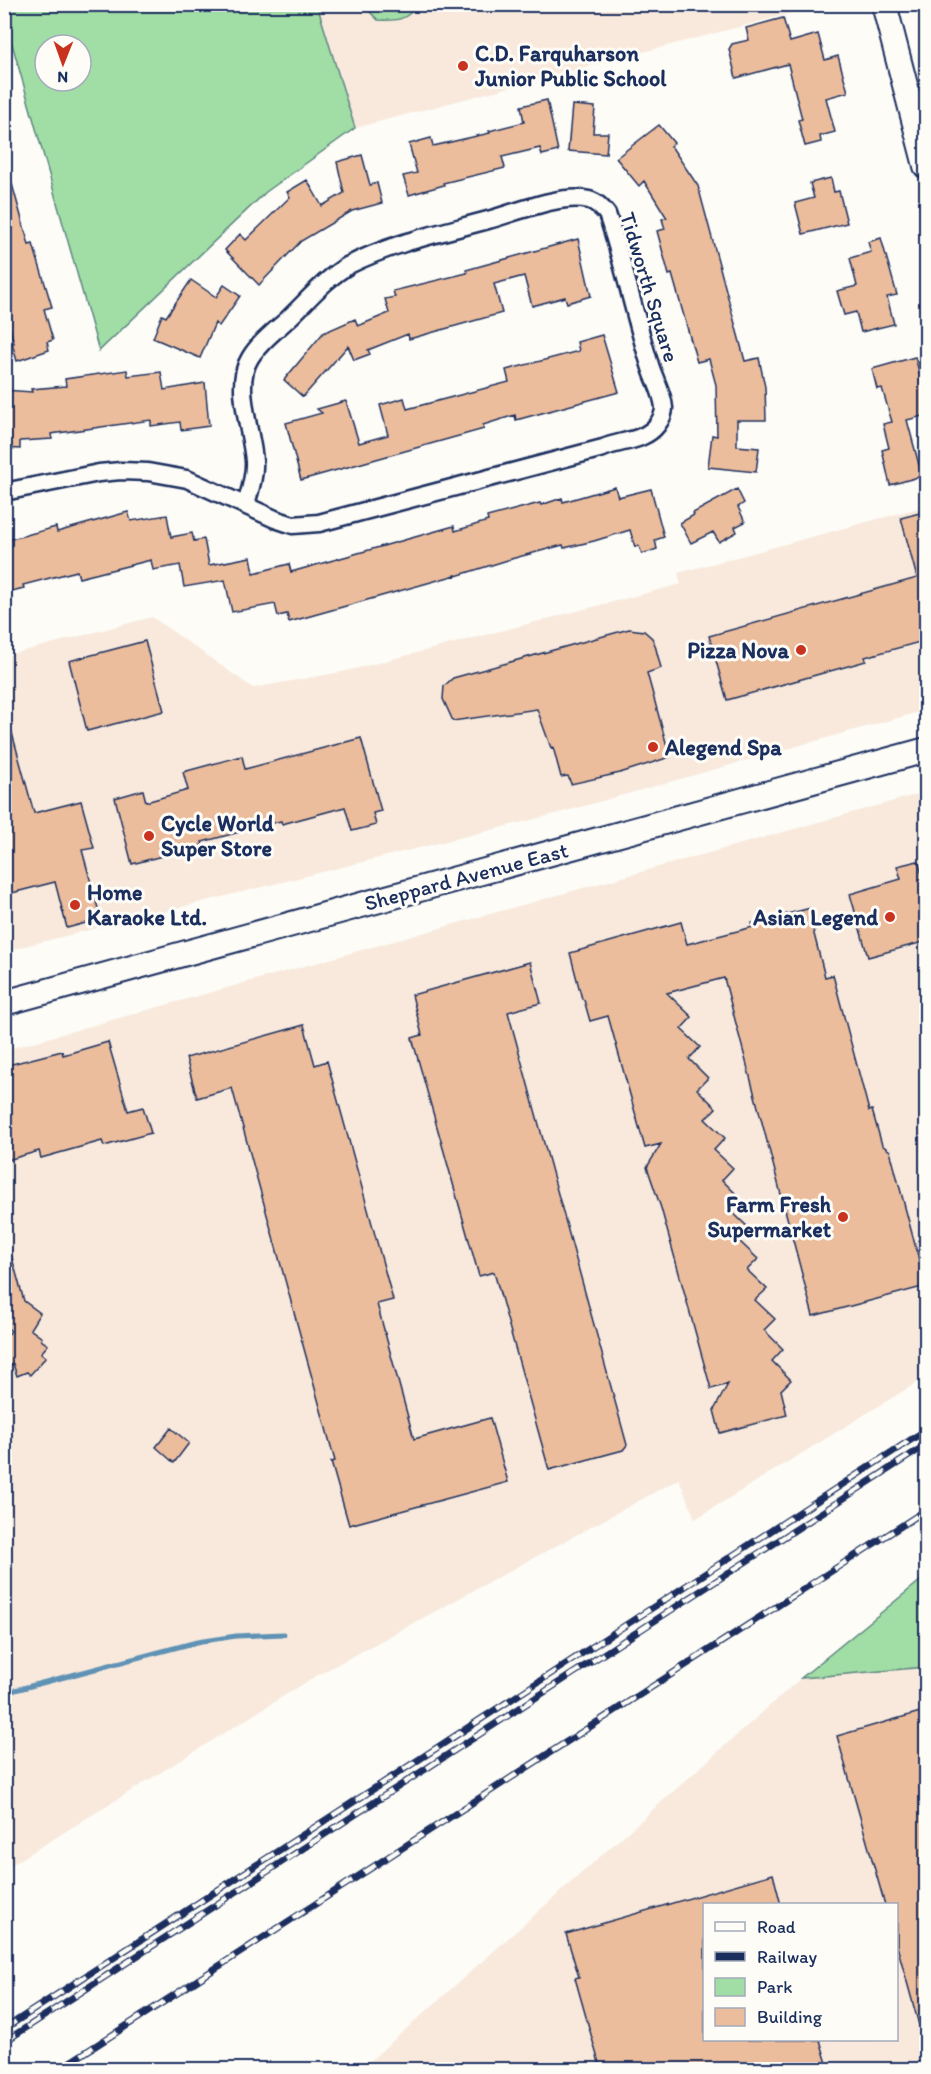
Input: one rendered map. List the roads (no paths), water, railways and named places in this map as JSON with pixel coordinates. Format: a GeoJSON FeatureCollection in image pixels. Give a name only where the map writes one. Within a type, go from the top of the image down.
{"type":"FeatureCollection","features":[{"type":"Feature","properties":{"kind":"main road"},"geometry":{"type":"LineString","coordinates":[[884,4],[927,166]]}},
{"type":"Feature","properties":{"kind":"main road","name":"Sheppard Avenue East"},"geometry":{"type":"LineString","coordinates":[[4,1003],[927,750]]}},
{"type":"Feature","properties":{"kind":"street","name":"Tidworth Square"},"geometry":{"type":"LineString","coordinates":[[4,492],[99,473],[148,472],[188,479],[275,519],[293,525],[319,523],[603,448],[617,442],[636,440],[658,424],[664,411],[662,397],[650,364],[607,214],[596,203],[588,200],[556,201],[390,248],[348,266],[325,284],[250,357],[244,371],[245,408],[254,463],[254,475],[246,505]]}},
{"type":"Feature","properties":{"kind":"waterway"},"geometry":{"type":"LineString","coordinates":[[4,1693],[197,1642],[236,1636],[284,1634]]}},
{"type":"Feature","properties":{"kind":"railway"},"geometry":{"type":"LineString","coordinates":[[4,2029],[926,1430]]}},
{"type":"Feature","properties":{"kind":"railway"},"geometry":{"type":"LineString","coordinates":[[4,2042],[926,1445]]}},
{"type":"Feature","properties":{"kind":"railway"},"geometry":{"type":"LineString","coordinates":[[58,2070],[926,1510]]}},
{"type":"Feature","properties":{"kind":"place","name":"C.D. Farquharson Junior Public School"},"geometry":{"type":"Point","coordinates":[463,66]}},
{"type":"Feature","properties":{"kind":"place","name":"Pizza Nova"},"geometry":{"type":"Point","coordinates":[801,650]}},
{"type":"Feature","properties":{"kind":"place","name":"Alegend Spa"},"geometry":{"type":"Point","coordinates":[653,747]}},
{"type":"Feature","properties":{"kind":"place","name":"Cycle World Super Store"},"geometry":{"type":"Point","coordinates":[149,836]}},
{"type":"Feature","properties":{"kind":"place","name":"Home Karaoke Ltd."},"geometry":{"type":"Point","coordinates":[75,905]}},
{"type":"Feature","properties":{"kind":"place","name":"Asian Legend"},"geometry":{"type":"Point","coordinates":[890,917]}},
{"type":"Feature","properties":{"kind":"place","name":"Farm Fresh Supermarket"},"geometry":{"type":"Point","coordinates":[843,1217]}}]}
